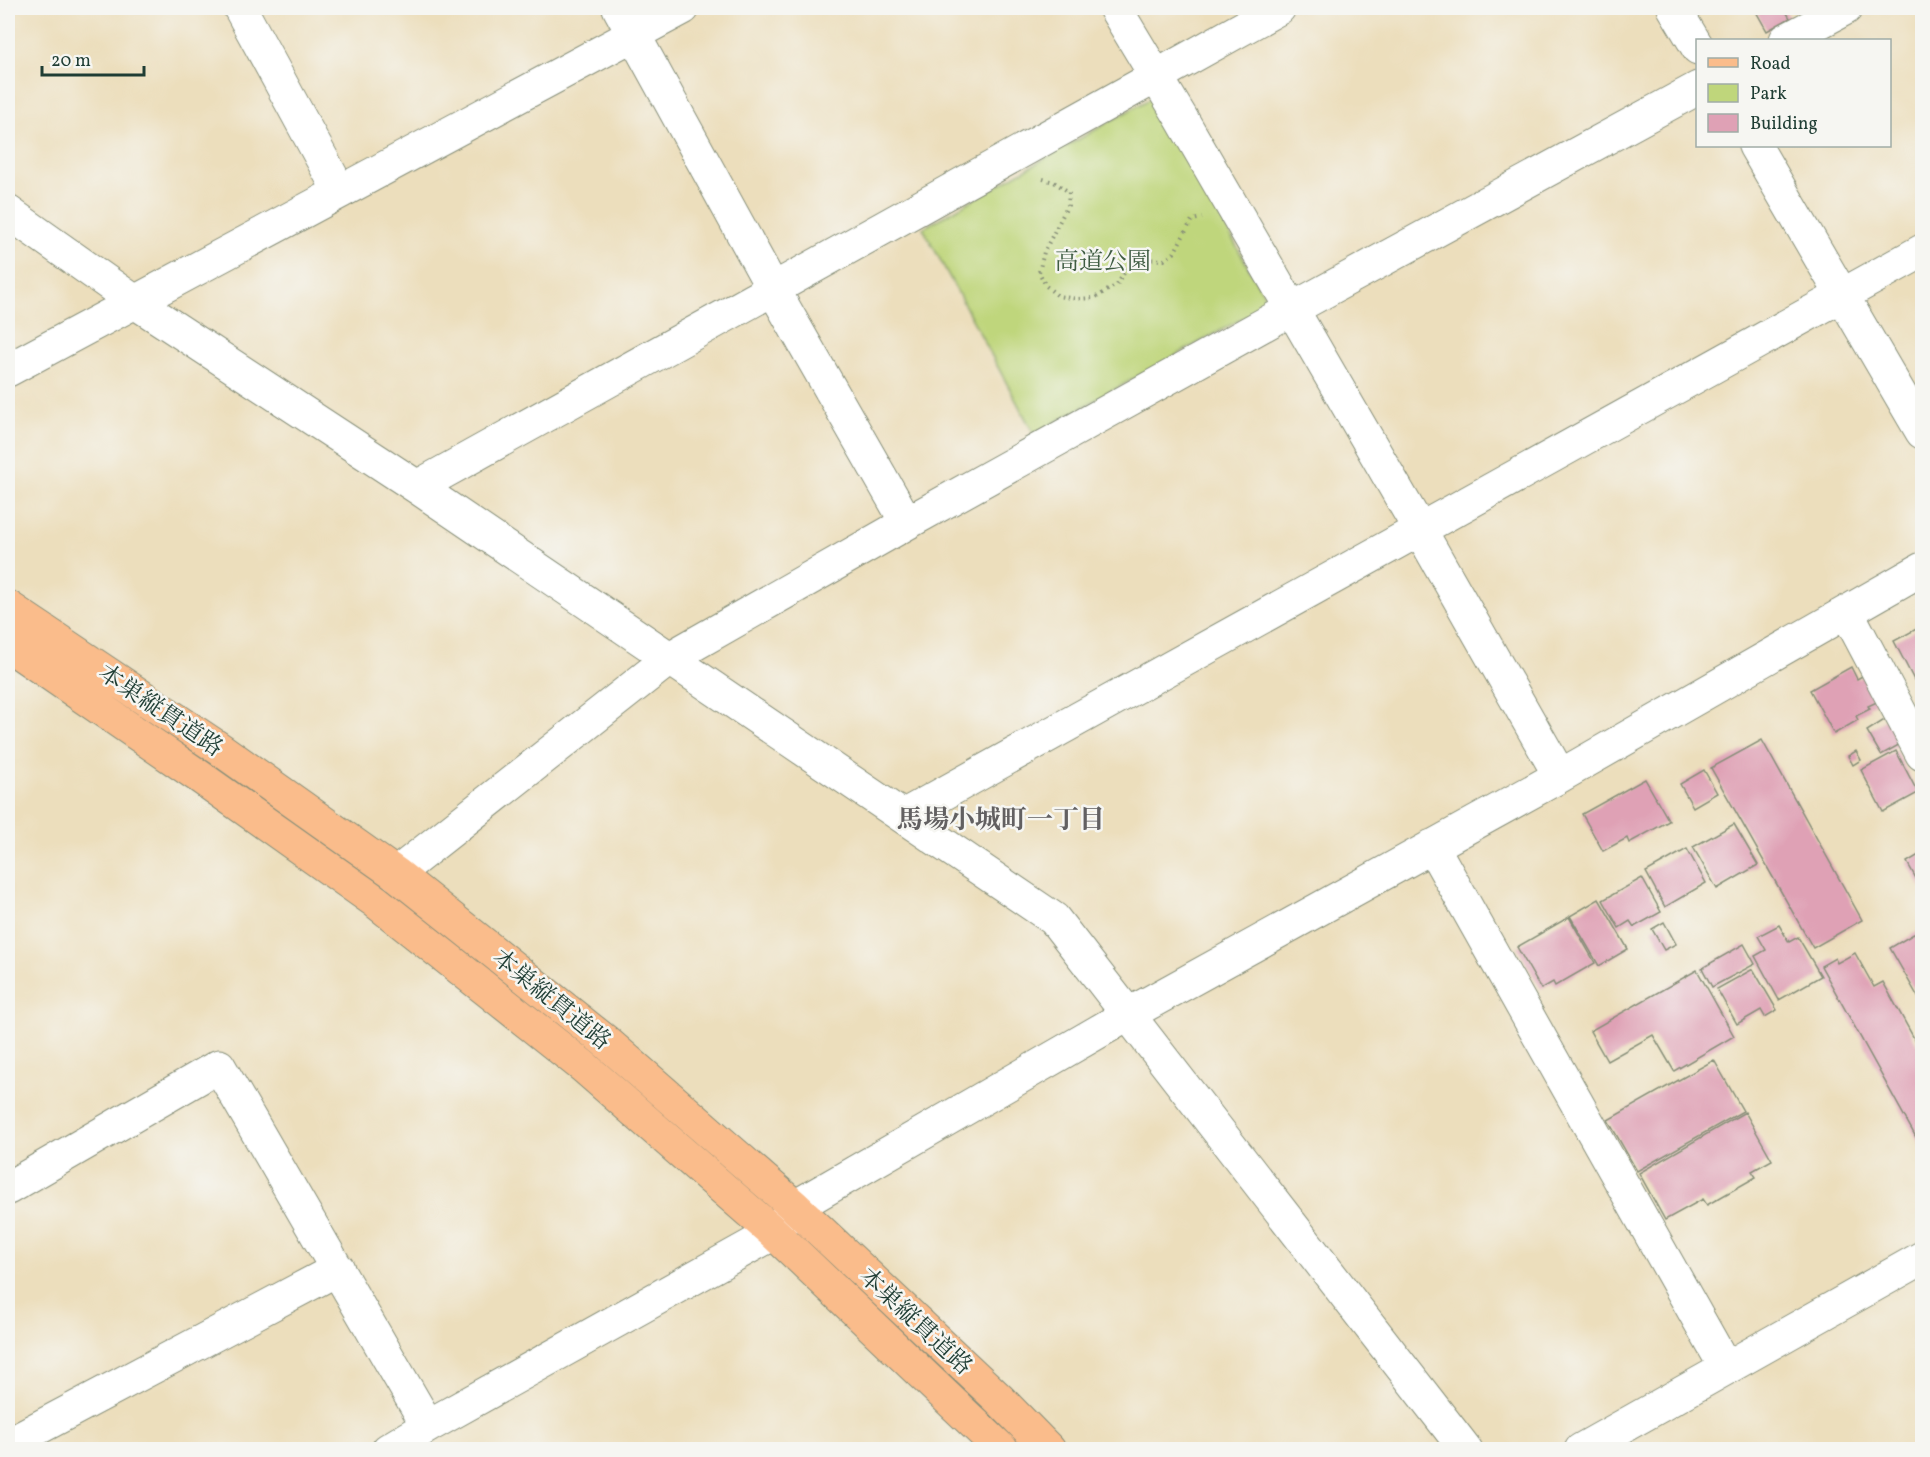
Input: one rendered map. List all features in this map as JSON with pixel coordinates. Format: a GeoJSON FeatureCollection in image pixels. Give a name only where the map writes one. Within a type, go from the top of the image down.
{"type":"FeatureCollection","features":[{"type":"Feature","properties":{"kind":"main road","name":"本巣縦貫道路"},"geometry":{"type":"LineString","coordinates":[[8,607],[220,749],[396,874],[606,1041],[795,1207],[1049,1449]]}},
{"type":"Feature","properties":{"kind":"main road","name":"本巣縦貫道路"},"geometry":{"type":"LineString","coordinates":[[8,645],[375,901],[584,1067],[774,1233],[1002,1449]]}},
{"type":"Feature","properties":{"kind":"street"},"geometry":{"type":"LineString","coordinates":[[240,8],[340,192]]}},
{"type":"Feature","properties":{"kind":"street"},"geometry":{"type":"LineString","coordinates":[[8,370],[340,192],[627,21],[683,8]]}},
{"type":"Feature","properties":{"kind":"street"},"geometry":{"type":"LineString","coordinates":[[1115,8],[1292,309],[1560,776]]}},
{"type":"Feature","properties":{"kind":"street"},"geometry":{"type":"LineString","coordinates":[[417,487],[1280,8]]}},
{"type":"Feature","properties":{"kind":"street"},"geometry":{"type":"LineString","coordinates":[[1674,8],[1696,45]]}},
{"type":"Feature","properties":{"kind":"street"},"geometry":{"type":"LineString","coordinates":[[1788,39],[1846,8]]}},
{"type":"Feature","properties":{"kind":"street"},"geometry":{"type":"LineString","coordinates":[[627,21],[772,288],[907,523]]}},
{"type":"Feature","properties":{"kind":"street"},"geometry":{"type":"LineString","coordinates":[[396,874],[670,658],[1292,309],[1696,89]]}},
{"type":"Feature","properties":{"kind":"street"},"geometry":{"type":"LineString","coordinates":[[1756,147],[1923,432]]}},
{"type":"Feature","properties":{"kind":"street"},"geometry":{"type":"LineString","coordinates":[[8,212],[135,302],[417,487],[1054,919],[1466,1449]]}},
{"type":"Feature","properties":{"kind":"street"},"geometry":{"type":"LineString","coordinates":[[903,816],[1923,251]]}},
{"type":"Feature","properties":{"kind":"street"},"geometry":{"type":"LineString","coordinates":[[388,1449],[774,1233],[795,1207],[1129,1014],[1560,776],[1923,569]]}},
{"type":"Feature","properties":{"kind":"street"},"geometry":{"type":"LineString","coordinates":[[1847,612],[1923,754]]}},
{"type":"Feature","properties":{"kind":"street"},"geometry":{"type":"LineString","coordinates":[[1432,846],[1726,1368]]}},
{"type":"Feature","properties":{"kind":"street"},"geometry":{"type":"LineString","coordinates":[[8,1188],[219,1066],[428,1426]]}},
{"type":"Feature","properties":{"kind":"street"},"geometry":{"type":"LineString","coordinates":[[1581,1449],[1923,1258]]}},
{"type":"Feature","properties":{"kind":"street"},"geometry":{"type":"LineString","coordinates":[[8,1444],[338,1269]]}},
{"type":"Feature","properties":{"kind":"path"},"geometry":{"type":"LineString","coordinates":[[1000,164],[1054,182],[1069,192],[1068,205],[1044,252],[1039,272],[1046,286],[1058,296],[1077,299],[1094,298],[1117,285],[1127,267],[1136,258],[1164,260],[1174,253],[1191,220],[1234,210]]}},
{"type":"Feature","properties":{"kind":"green space","name":"高道公園"},"geometry":{"type":"Polygon","coordinates":[[[1153,97],[1269,304],[1034,434],[923,228],[1153,97]]]}},
{"type":"Feature","properties":{"kind":"building"},"geometry":{"type":"Polygon","coordinates":[[[1754,8],[1784,8],[1790,18],[1767,31],[1754,8]]]}},
{"type":"Feature","properties":{"kind":"building"},"geometry":{"type":"Polygon","coordinates":[[[1922,626],[1922,675],[1914,680],[1894,641],[1922,626]]]}},
{"type":"Feature","properties":{"kind":"building"},"geometry":{"type":"Polygon","coordinates":[[[1851,667],[1857,679],[1864,675],[1879,701],[1868,706],[1870,709],[1856,716],[1858,720],[1834,734],[1810,690],[1851,667]]]}},
{"type":"Feature","properties":{"kind":"building"},"geometry":{"type":"Polygon","coordinates":[[[1889,717],[1904,742],[1881,755],[1867,731],[1889,717]]]}},
{"type":"Feature","properties":{"kind":"building"},"geometry":{"type":"Polygon","coordinates":[[[1762,740],[1862,920],[1813,948],[1711,768],[1762,740]]]}},
{"type":"Feature","properties":{"kind":"building"},"geometry":{"type":"Polygon","coordinates":[[[1856,751],[1861,760],[1853,765],[1848,756],[1856,751]]]}},
{"type":"Feature","properties":{"kind":"building"},"geometry":{"type":"Polygon","coordinates":[[[1896,751],[1918,793],[1883,812],[1861,770],[1896,751]]]}},
{"type":"Feature","properties":{"kind":"building"},"geometry":{"type":"Polygon","coordinates":[[[1704,770],[1717,793],[1693,807],[1680,784],[1704,770]]]}},
{"type":"Feature","properties":{"kind":"building"},"geometry":{"type":"Polygon","coordinates":[[[1645,779],[1669,821],[1629,843],[1627,838],[1603,851],[1582,814],[1645,779]]]}},
{"type":"Feature","properties":{"kind":"building"},"geometry":{"type":"Polygon","coordinates":[[[1734,824],[1758,865],[1717,889],[1693,847],[1734,824]]]}},
{"type":"Feature","properties":{"kind":"building"},"geometry":{"type":"Polygon","coordinates":[[[1687,849],[1706,883],[1665,907],[1646,872],[1687,849]]]}},
{"type":"Feature","properties":{"kind":"building"},"geometry":{"type":"Polygon","coordinates":[[[1922,853],[1922,889],[1907,862],[1922,853]]]}},
{"type":"Feature","properties":{"kind":"building"},"geometry":{"type":"Polygon","coordinates":[[[1642,878],[1661,912],[1634,927],[1630,921],[1619,928],[1603,900],[1642,878]]]}},
{"type":"Feature","properties":{"kind":"building"},"geometry":{"type":"Polygon","coordinates":[[[1599,899],[1628,949],[1599,966],[1570,916],[1599,899]]]}},
{"type":"Feature","properties":{"kind":"building"},"geometry":{"type":"Polygon","coordinates":[[[1569,917],[1595,963],[1555,986],[1553,982],[1541,989],[1517,947],[1569,917]]]}},
{"type":"Feature","properties":{"kind":"building"},"geometry":{"type":"Polygon","coordinates":[[[1664,922],[1676,944],[1664,950],[1652,929],[1664,922]]]}},
{"type":"Feature","properties":{"kind":"building"},"geometry":{"type":"Polygon","coordinates":[[[1779,925],[1789,942],[1798,937],[1821,976],[1779,1000],[1755,956],[1766,950],[1758,936],[1779,925]]]}},
{"type":"Feature","properties":{"kind":"building"},"geometry":{"type":"Polygon","coordinates":[[[1922,929],[1922,1004],[1890,948],[1922,929]]]}},
{"type":"Feature","properties":{"kind":"building"},"geometry":{"type":"Polygon","coordinates":[[[1744,944],[1755,964],[1712,987],[1702,968],[1744,944]]]}},
{"type":"Feature","properties":{"kind":"building"},"geometry":{"type":"Polygon","coordinates":[[[1855,953],[1874,987],[1883,982],[1922,1053],[1922,1148],[1821,966],[1835,958],[1837,963],[1855,953]]]}},
{"type":"Feature","properties":{"kind":"building"},"geometry":{"type":"Polygon","coordinates":[[[1753,969],[1777,1010],[1765,1017],[1761,1010],[1737,1024],[1717,989],[1753,969]]]}},
{"type":"Feature","properties":{"kind":"building"},"geometry":{"type":"Polygon","coordinates":[[[1697,970],[1734,1036],[1674,1071],[1653,1035],[1607,1061],[1590,1031],[1697,970]]]}},
{"type":"Feature","properties":{"kind":"building"},"geometry":{"type":"Polygon","coordinates":[[[1714,1060],[1743,1111],[1637,1171],[1608,1120],[1714,1060]]]}},
{"type":"Feature","properties":{"kind":"building"},"geometry":{"type":"Polygon","coordinates":[[[1745,1112],[1772,1160],[1752,1171],[1756,1177],[1707,1205],[1703,1199],[1665,1220],[1639,1173],[1745,1112]]]}},
{"type":"Feature","properties":{"kind":"district","name":"馬場小城町一丁目"},"geometry":{"type":"Point","coordinates":[1001,819]}}]}
